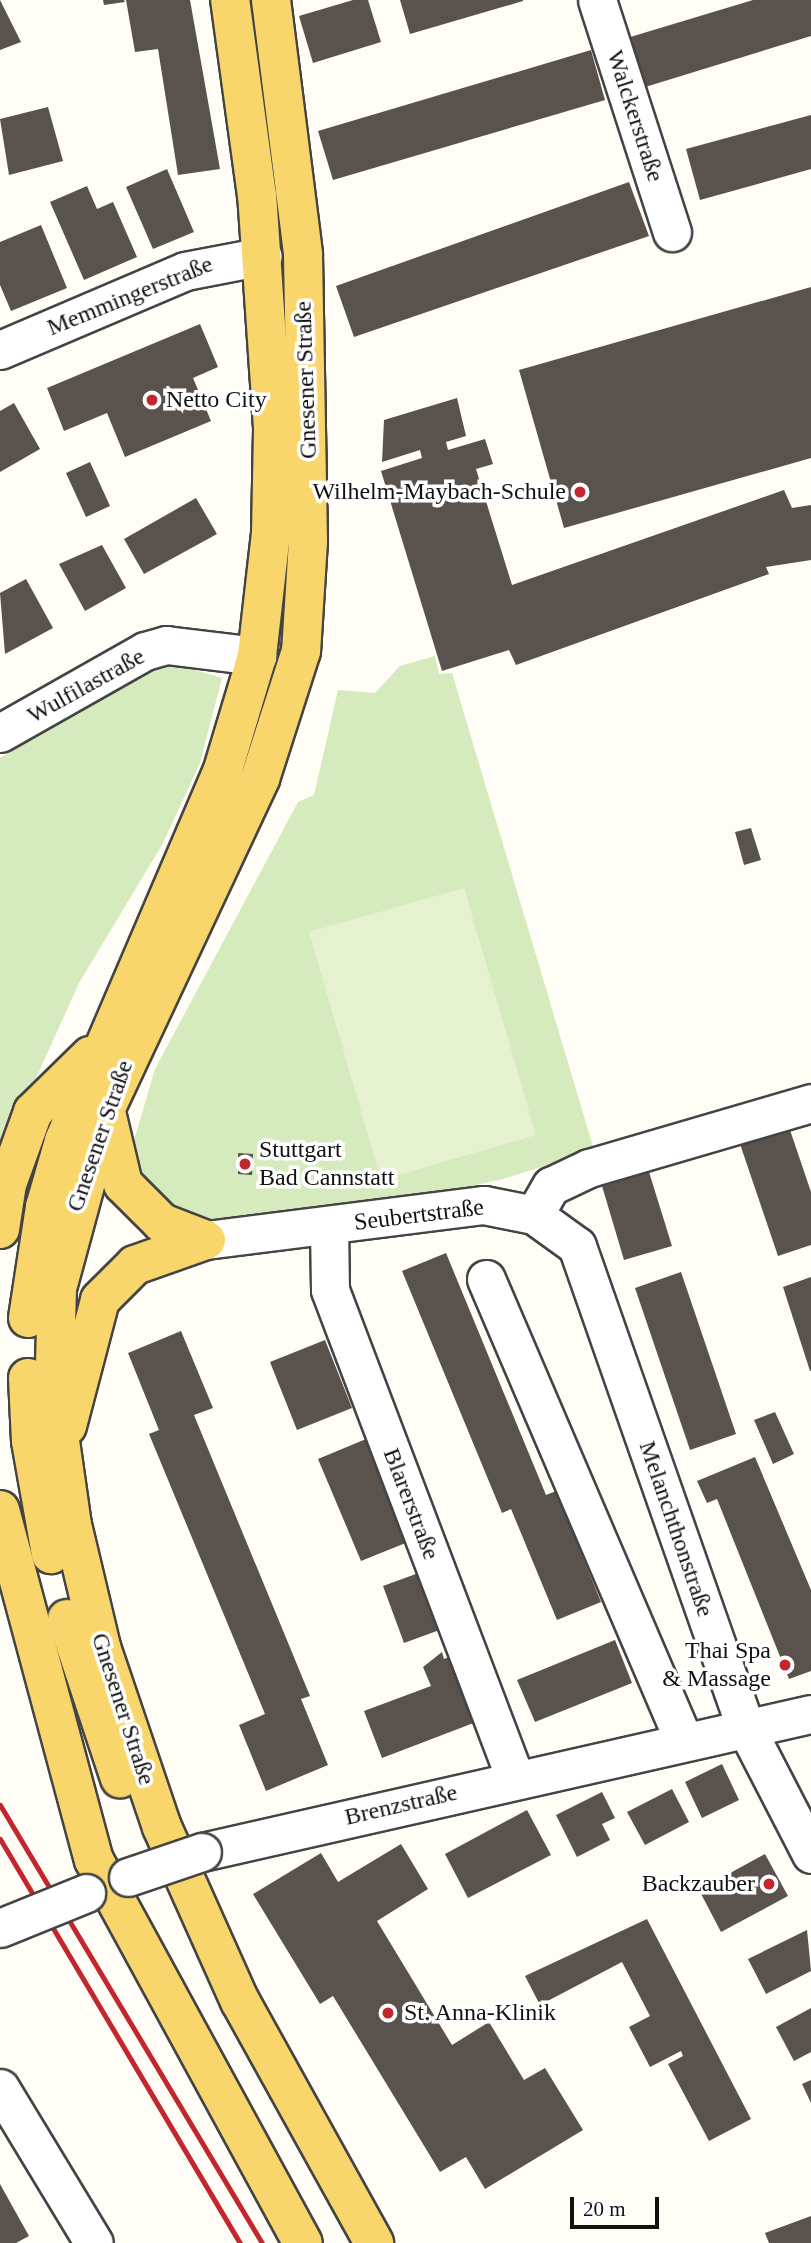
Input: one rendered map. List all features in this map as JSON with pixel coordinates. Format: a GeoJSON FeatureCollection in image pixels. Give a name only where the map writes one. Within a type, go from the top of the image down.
{"type":"FeatureCollection","features":[{"type":"Feature","properties":{"kind":"main road","name":"Gnesener Straße"},"geometry":{"type":"LineString","coordinates":[[230,0],[263,256],[273,441],[257,656],[217,786],[99,1047],[64,1141],[34,1263],[28,1386],[45,1527],[90,1702],[135,1816],[198,1961],[344,2243]]}},
{"type":"Feature","properties":{"kind":"main road","name":"Gnesener Straße"},"geometry":{"type":"LineString","coordinates":[[271,0],[303,255],[309,488],[301,651],[260,779],[106,1108],[57,1287],[54,1399],[60,1448],[101,1647],[162,1827],[240,2001],[373,2243]]}},
{"type":"Feature","properties":{"kind":"main road"},"geometry":{"type":"LineString","coordinates":[[0,1229],[7,1184],[33,1112],[99,1047]]}},
{"type":"Feature","properties":{"kind":"main road"},"geometry":{"type":"LineString","coordinates":[[106,1108],[124,1184],[162,1223],[206,1240]]}},
{"type":"Feature","properties":{"kind":"main road"},"geometry":{"type":"LineString","coordinates":[[60,1448],[100,1300],[135,1265],[206,1240]]}},
{"type":"Feature","properties":{"kind":"main road"},"geometry":{"type":"LineString","coordinates":[[0,1510],[33,1651],[106,1885],[303,2243]]}},
{"type":"Feature","properties":{"kind":"street","name":"Walckerstraße"},"geometry":{"type":"LineString","coordinates":[[597,0],[672,232]]}},
{"type":"Feature","properties":{"kind":"street","name":"Memmingerstraße"},"geometry":{"type":"LineString","coordinates":[[0,350],[184,271],[263,256]]}},
{"type":"Feature","properties":{"kind":"street","name":"Wulfilastraße"},"geometry":{"type":"LineString","coordinates":[[0,733],[145,651],[166,645],[257,656]]}},
{"type":"Feature","properties":{"kind":"street"},"geometry":{"type":"LineString","coordinates":[[534,1215],[551,1186],[589,1168],[811,1103]]}},
{"type":"Feature","properties":{"kind":"street","name":"Seubertstraße"},"geometry":{"type":"LineString","coordinates":[[206,1240],[329,1258],[484,1205],[534,1215]]}},
{"type":"Feature","properties":{"kind":"street","name":"Melanchthonstraße"},"geometry":{"type":"LineString","coordinates":[[534,1215],[557,1226],[590,1270],[745,1726],[811,1854]]}},
{"type":"Feature","properties":{"kind":"street","name":"Blarerstraße"},"geometry":{"type":"LineString","coordinates":[[329,1258],[515,1778]]}},
{"type":"Feature","properties":{"kind":"street"},"geometry":{"type":"LineString","coordinates":[[486,1279],[683,1740]]}},
{"type":"Feature","properties":{"kind":"street","name":"Brenzstraße"},"geometry":{"type":"LineString","coordinates":[[0,1928],[106,1885],[202,1852],[515,1778],[745,1726],[811,1714]]}},
{"type":"Feature","properties":{"kind":"street"},"geometry":{"type":"LineString","coordinates":[[0,2088],[94,2243]]}},
{"type":"Feature","properties":{"kind":"green space"},"geometry":{"type":"Polygon","coordinates":[[[435,656],[439,674],[452,673],[594,1150],[503,1179],[383,1205],[228,1224],[183,1221],[136,1180],[133,1144],[155,1069],[298,802],[314,795],[338,690],[375,693],[400,666],[435,656]]]}},
{"type":"Feature","properties":{"kind":"green space"},"geometry":{"type":"Polygon","coordinates":[[[174,664],[222,678],[200,763],[162,845],[79,983],[0,1158],[0,758],[133,677],[174,664]]]}},
{"type":"Feature","properties":{"kind":"green space"},"geometry":{"type":"Polygon","coordinates":[[[464,888],[536,1135],[381,1180],[309,932],[464,888]]]}},
{"type":"Feature","properties":{"kind":"building"},"geometry":{"type":"Polygon","coordinates":[[[0,0],[21,42],[0,50],[0,0]]]}},
{"type":"Feature","properties":{"kind":"building"},"geometry":{"type":"Polygon","coordinates":[[[103,0],[124,0],[125,2],[104,5],[103,0]]]}},
{"type":"Feature","properties":{"kind":"building"},"geometry":{"type":"Polygon","coordinates":[[[126,0],[190,0],[220,169],[178,175],[158,49],[135,52],[126,0]]]}},
{"type":"Feature","properties":{"kind":"building"},"geometry":{"type":"Polygon","coordinates":[[[353,0],[368,0],[381,42],[313,63],[299,16],[353,0]]]}},
{"type":"Feature","properties":{"kind":"building"},"geometry":{"type":"Polygon","coordinates":[[[400,0],[523,0],[523,1],[410,34],[400,0]]]}},
{"type":"Feature","properties":{"kind":"building"},"geometry":{"type":"Polygon","coordinates":[[[753,0],[811,0],[811,36],[642,88],[627,38],[753,0]]]}},
{"type":"Feature","properties":{"kind":"building"},"geometry":{"type":"Polygon","coordinates":[[[591,50],[605,100],[333,180],[318,131],[591,50]]]}},
{"type":"Feature","properties":{"kind":"building"},"geometry":{"type":"Polygon","coordinates":[[[48,107],[63,161],[9,175],[0,119],[48,107]]]}},
{"type":"Feature","properties":{"kind":"building"},"geometry":{"type":"Polygon","coordinates":[[[811,115],[811,169],[700,200],[686,149],[811,115]]]}},
{"type":"Feature","properties":{"kind":"building"},"geometry":{"type":"Polygon","coordinates":[[[167,169],[194,232],[153,249],[126,187],[167,169]]]}},
{"type":"Feature","properties":{"kind":"building"},"geometry":{"type":"Polygon","coordinates":[[[629,182],[649,236],[354,337],[336,286],[629,182]]]}},
{"type":"Feature","properties":{"kind":"building"},"geometry":{"type":"Polygon","coordinates":[[[87,186],[97,209],[113,202],[137,257],[84,280],[50,202],[87,186]]]}},
{"type":"Feature","properties":{"kind":"building"},"geometry":{"type":"Polygon","coordinates":[[[41,225],[67,288],[11,311],[0,285],[0,242],[41,225]]]}},
{"type":"Feature","properties":{"kind":"building"},"geometry":{"type":"Polygon","coordinates":[[[811,287],[811,458],[564,528],[519,370],[811,287]]]}},
{"type":"Feature","properties":{"kind":"building"},"geometry":{"type":"Polygon","coordinates":[[[200,324],[218,367],[193,378],[211,421],[125,457],[107,413],[64,431],[47,388],[200,324]]]}},
{"type":"Feature","properties":{"kind":"building"},"geometry":{"type":"Polygon","coordinates":[[[457,398],[466,436],[446,442],[448,450],[485,439],[493,464],[476,469],[512,585],[784,490],[792,508],[811,505],[811,560],[766,567],[769,574],[516,665],[509,650],[442,671],[381,471],[422,458],[420,450],[382,462],[384,420],[457,398]]]}},
{"type":"Feature","properties":{"kind":"building"},"geometry":{"type":"Polygon","coordinates":[[[14,403],[40,449],[0,472],[0,411],[14,403]]]}},
{"type":"Feature","properties":{"kind":"building"},"geometry":{"type":"Polygon","coordinates":[[[90,462],[110,506],[86,517],[66,473],[90,462]]]}},
{"type":"Feature","properties":{"kind":"building"},"geometry":{"type":"Polygon","coordinates":[[[196,498],[217,534],[144,574],[124,539],[196,498]]]}},
{"type":"Feature","properties":{"kind":"building"},"geometry":{"type":"Polygon","coordinates":[[[102,545],[126,588],[85,611],[59,564],[102,545]]]}},
{"type":"Feature","properties":{"kind":"building"},"geometry":{"type":"Polygon","coordinates":[[[26,579],[53,628],[5,654],[0,593],[26,579]]]}},
{"type":"Feature","properties":{"kind":"building"},"geometry":{"type":"Polygon","coordinates":[[[751,828],[761,860],[744,865],[735,832],[751,828]]]}},
{"type":"Feature","properties":{"kind":"building"},"geometry":{"type":"Polygon","coordinates":[[[789,1127],[811,1192],[811,1245],[778,1256],[740,1144],[789,1127]]]}},
{"type":"Feature","properties":{"kind":"building","name":"Stuttgart Bad Cannstatt"},"geometry":{"type":"Polygon","coordinates":[[[238,1153],[253,1154],[252,1175],[238,1174],[238,1153]]]}},
{"type":"Feature","properties":{"kind":"building"},"geometry":{"type":"Polygon","coordinates":[[[649,1172],[672,1246],[624,1260],[602,1186],[649,1172]]]}},
{"type":"Feature","properties":{"kind":"building"},"geometry":{"type":"Polygon","coordinates":[[[446,1253],[546,1495],[556,1491],[601,1602],[557,1620],[511,1509],[502,1513],[402,1271],[446,1253]]]}},
{"type":"Feature","properties":{"kind":"building"},"geometry":{"type":"Polygon","coordinates":[[[681,1272],[736,1434],[690,1450],[635,1288],[681,1272]]]}},
{"type":"Feature","properties":{"kind":"building"},"geometry":{"type":"Polygon","coordinates":[[[811,1277],[811,1371],[810,1371],[783,1287],[811,1277]]]}},
{"type":"Feature","properties":{"kind":"building"},"geometry":{"type":"Polygon","coordinates":[[[181,1331],[213,1408],[194,1415],[310,1696],[301,1699],[328,1765],[266,1791],[239,1725],[265,1714],[149,1434],[159,1430],[128,1353],[181,1331]]]}},
{"type":"Feature","properties":{"kind":"building"},"geometry":{"type":"Polygon","coordinates":[[[325,1340],[352,1408],[297,1430],[270,1362],[325,1340]]]}},
{"type":"Feature","properties":{"kind":"building"},"geometry":{"type":"Polygon","coordinates":[[[775,1412],[794,1454],[773,1464],[754,1420],[775,1412]]]}},
{"type":"Feature","properties":{"kind":"building"},"geometry":{"type":"Polygon","coordinates":[[[366,1439],[408,1542],[361,1561],[318,1459],[366,1439]]]}},
{"type":"Feature","properties":{"kind":"building"},"geometry":{"type":"Polygon","coordinates":[[[755,1457],[811,1590],[811,1671],[789,1679],[717,1499],[707,1503],[697,1481],[755,1457]]]}},
{"type":"Feature","properties":{"kind":"building"},"geometry":{"type":"Polygon","coordinates":[[[424,1571],[445,1628],[404,1643],[383,1586],[424,1571]]]}},
{"type":"Feature","properties":{"kind":"building"},"geometry":{"type":"Polygon","coordinates":[[[615,1640],[632,1683],[535,1722],[517,1680],[615,1640]]]}},
{"type":"Feature","properties":{"kind":"building"},"geometry":{"type":"Polygon","coordinates":[[[442,1652],[444,1659],[459,1653],[484,1719],[382,1758],[364,1711],[431,1686],[423,1667],[442,1652]]]}},
{"type":"Feature","properties":{"kind":"building"},"geometry":{"type":"Polygon","coordinates":[[[722,1764],[739,1800],[702,1818],[685,1782],[722,1764]]]}},
{"type":"Feature","properties":{"kind":"building"},"geometry":{"type":"Polygon","coordinates":[[[672,1789],[689,1822],[645,1845],[627,1812],[672,1789]]]}},
{"type":"Feature","properties":{"kind":"building"},"geometry":{"type":"Polygon","coordinates":[[[602,1792],[615,1818],[602,1824],[610,1840],[577,1857],[556,1815],[602,1792]]]}},
{"type":"Feature","properties":{"kind":"building"},"geometry":{"type":"Polygon","coordinates":[[[527,1810],[551,1855],[468,1898],[445,1854],[527,1810]]]}},
{"type":"Feature","properties":{"kind":"building","name":"St. Anna-Klinik"},"geometry":{"type":"Polygon","coordinates":[[[401,1844],[428,1889],[377,1921],[452,2045],[489,2022],[524,2080],[545,2068],[583,2130],[485,2189],[466,2157],[440,2172],[333,1996],[320,2004],[253,1894],[321,1853],[338,1882],[401,1844]]]}},
{"type":"Feature","properties":{"kind":"building"},"geometry":{"type":"Polygon","coordinates":[[[765,1854],[788,1896],[721,1932],[699,1890],[765,1854]]]}},
{"type":"Feature","properties":{"kind":"building"},"geometry":{"type":"Polygon","coordinates":[[[647,1919],[751,2119],[709,2141],[668,2064],[683,2056],[681,2051],[650,2067],[629,2027],[650,2016],[622,1962],[540,2005],[525,1976],[647,1919]]]}},
{"type":"Feature","properties":{"kind":"building"},"geometry":{"type":"Polygon","coordinates":[[[807,1930],[811,1971],[766,1994],[748,1959],[807,1930]]]}},
{"type":"Feature","properties":{"kind":"building"},"geometry":{"type":"Polygon","coordinates":[[[811,2008],[811,2052],[794,2061],[776,2027],[811,2008]]]}},
{"type":"Feature","properties":{"kind":"building"},"geometry":{"type":"Polygon","coordinates":[[[811,2080],[811,2103],[802,2084],[811,2080]]]}},
{"type":"Feature","properties":{"kind":"building"},"geometry":{"type":"Polygon","coordinates":[[[0,2184],[29,2236],[16,2243],[0,2243],[0,2184]]]}},
{"type":"Feature","properties":{"kind":"building"},"geometry":{"type":"Polygon","coordinates":[[[811,2216],[811,2243],[769,2243],[765,2233],[811,2216]]]}},
{"type":"Feature","properties":{"kind":"railway"},"geometry":{"type":"LineString","coordinates":[[0,1805],[262,2243]]}},
{"type":"Feature","properties":{"kind":"railway"},"geometry":{"type":"LineString","coordinates":[[0,1839],[240,2243]]}},
{"type":"Feature","properties":{"kind":"place","name":"Netto City"},"geometry":{"type":"Point","coordinates":[152,400]}},
{"type":"Feature","properties":{"kind":"place","name":"Wilhelm-Maybach-Schule"},"geometry":{"type":"Point","coordinates":[580,492]}},
{"type":"Feature","properties":{"kind":"place","name":"Stuttgart Bad Cannstatt"},"geometry":{"type":"Point","coordinates":[245,1164]}},
{"type":"Feature","properties":{"kind":"place","name":"Thai Spa & Massage"},"geometry":{"type":"Point","coordinates":[785,1665]}},
{"type":"Feature","properties":{"kind":"place","name":"Backzauber"},"geometry":{"type":"Point","coordinates":[769,1884]}},
{"type":"Feature","properties":{"kind":"place","name":"St. Anna-Klinik"},"geometry":{"type":"Point","coordinates":[388,2013]}}]}
